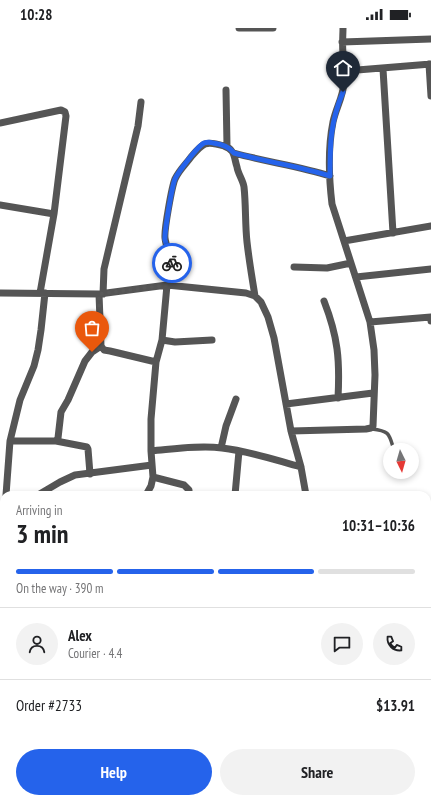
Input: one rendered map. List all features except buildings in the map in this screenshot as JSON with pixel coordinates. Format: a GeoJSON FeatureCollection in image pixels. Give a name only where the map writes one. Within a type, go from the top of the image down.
{"type":"FeatureCollection","features":[{"type":"Feature","properties":{"kind":"street"},"geometry":{"type":"LineString","coordinates":[[239,28],[273,28]]}},
{"type":"Feature","properties":{"kind":"street"},"geometry":{"type":"LineString","coordinates":[[291,432],[371,428],[373,426],[374,350],[370,322],[332,204],[330,176],[331,135],[336,110],[343,92],[345,71],[342,42],[343,28]]}},
{"type":"Feature","properties":{"kind":"street"},"geometry":{"type":"LineString","coordinates":[[342,42],[431,39]]}},
{"type":"Feature","properties":{"kind":"street"},"geometry":{"type":"LineString","coordinates":[[345,71],[430,64],[431,96]]}},
{"type":"Feature","properties":{"kind":"street"},"geometry":{"type":"LineString","coordinates":[[383,69],[394,233]]}},
{"type":"Feature","properties":{"kind":"street"},"geometry":{"type":"LineString","coordinates":[[226,90],[227,146]]}},
{"type":"Feature","properties":{"kind":"street"},"geometry":{"type":"LineString","coordinates":[[141,102],[138,126],[104,270],[101,294],[100,346],[104,350],[110,352],[156,362]]}},
{"type":"Feature","properties":{"kind":"street"},"geometry":{"type":"LineString","coordinates":[[0,123],[61,110],[65,112],[66,116],[54,214],[42,293],[41,330],[38,350],[34,366],[20,400],[10,441],[6,491]]}},
{"type":"Feature","properties":{"kind":"street"},"geometry":{"type":"LineString","coordinates":[[148,491],[153,477],[151,419],[156,362],[162,340],[167,285],[171,279],[171,256],[165,240],[165,234],[172,186],[176,177],[202,144],[208,142],[227,146],[234,153],[236,167],[244,186],[247,241],[255,296]]}},
{"type":"Feature","properties":{"kind":"street"},"geometry":{"type":"LineString","coordinates":[[234,153],[257,160],[295,166],[330,176]]}},
{"type":"Feature","properties":{"kind":"street"},"geometry":{"type":"LineString","coordinates":[[0,205],[54,214]]}},
{"type":"Feature","properties":{"kind":"street"},"geometry":{"type":"LineString","coordinates":[[344,241],[431,226]]}},
{"type":"Feature","properties":{"kind":"street"},"geometry":{"type":"LineString","coordinates":[[294,267],[327,268],[351,263]]}},
{"type":"Feature","properties":{"kind":"street"},"geometry":{"type":"LineString","coordinates":[[356,277],[431,269]]}},
{"type":"Feature","properties":{"kind":"street"},"geometry":{"type":"LineString","coordinates":[[0,293],[101,294],[167,285],[246,293],[255,296],[261,302],[268,317],[274,338],[291,432],[301,467],[305,491]]}},
{"type":"Feature","properties":{"kind":"street"},"geometry":{"type":"LineString","coordinates":[[324,301],[333,324],[338,354],[338,398]]}},
{"type":"Feature","properties":{"kind":"street"},"geometry":{"type":"LineString","coordinates":[[370,322],[431,317],[431,321]]}},
{"type":"Feature","properties":{"kind":"street"},"geometry":{"type":"LineString","coordinates":[[162,340],[175,342],[212,340]]}},
{"type":"Feature","properties":{"kind":"street"},"geometry":{"type":"LineString","coordinates":[[56,441],[58,438],[61,412],[85,361],[92,352],[100,346]]}},
{"type":"Feature","properties":{"kind":"street"},"geometry":{"type":"LineString","coordinates":[[286,404],[373,393]]}},
{"type":"Feature","properties":{"kind":"street"},"geometry":{"type":"LineString","coordinates":[[221,448],[226,426],[236,399]]}},
{"type":"Feature","properties":{"kind":"street"},"geometry":{"type":"LineString","coordinates":[[10,441],[56,441],[87,446],[90,474]]}},
{"type":"Feature","properties":{"kind":"street"},"geometry":{"type":"LineString","coordinates":[[151,451],[184,448],[221,448],[239,451],[301,467]]}},
{"type":"Feature","properties":{"kind":"street"},"geometry":{"type":"LineString","coordinates":[[235,491],[239,451]]}},
{"type":"Feature","properties":{"kind":"street"},"geometry":{"type":"LineString","coordinates":[[45,491],[75,475],[152,465]]}},
{"type":"Feature","properties":{"kind":"street"},"geometry":{"type":"LineString","coordinates":[[153,477],[184,485],[189,491]]}},
{"type":"Feature","properties":{"kind":"lane"},"geometry":{"type":"LineString","coordinates":[[371,428],[384,430],[390,435],[392,443]]}},
{"type":"Feature","properties":{"kind":"way so far"},"geometry":{"type":"LineString","coordinates":[[92,352],[100,346],[99,294],[167,285],[171,279],[172,263]]}},
{"type":"Feature","properties":{"kind":"route"},"geometry":{"type":"LineString","coordinates":[[172,263],[165,240],[172,186],[181,169],[202,144],[208,142],[217,143],[227,146],[234,153],[257,160],[295,166],[330,176],[330,147],[333,121],[343,92]]}}]}
